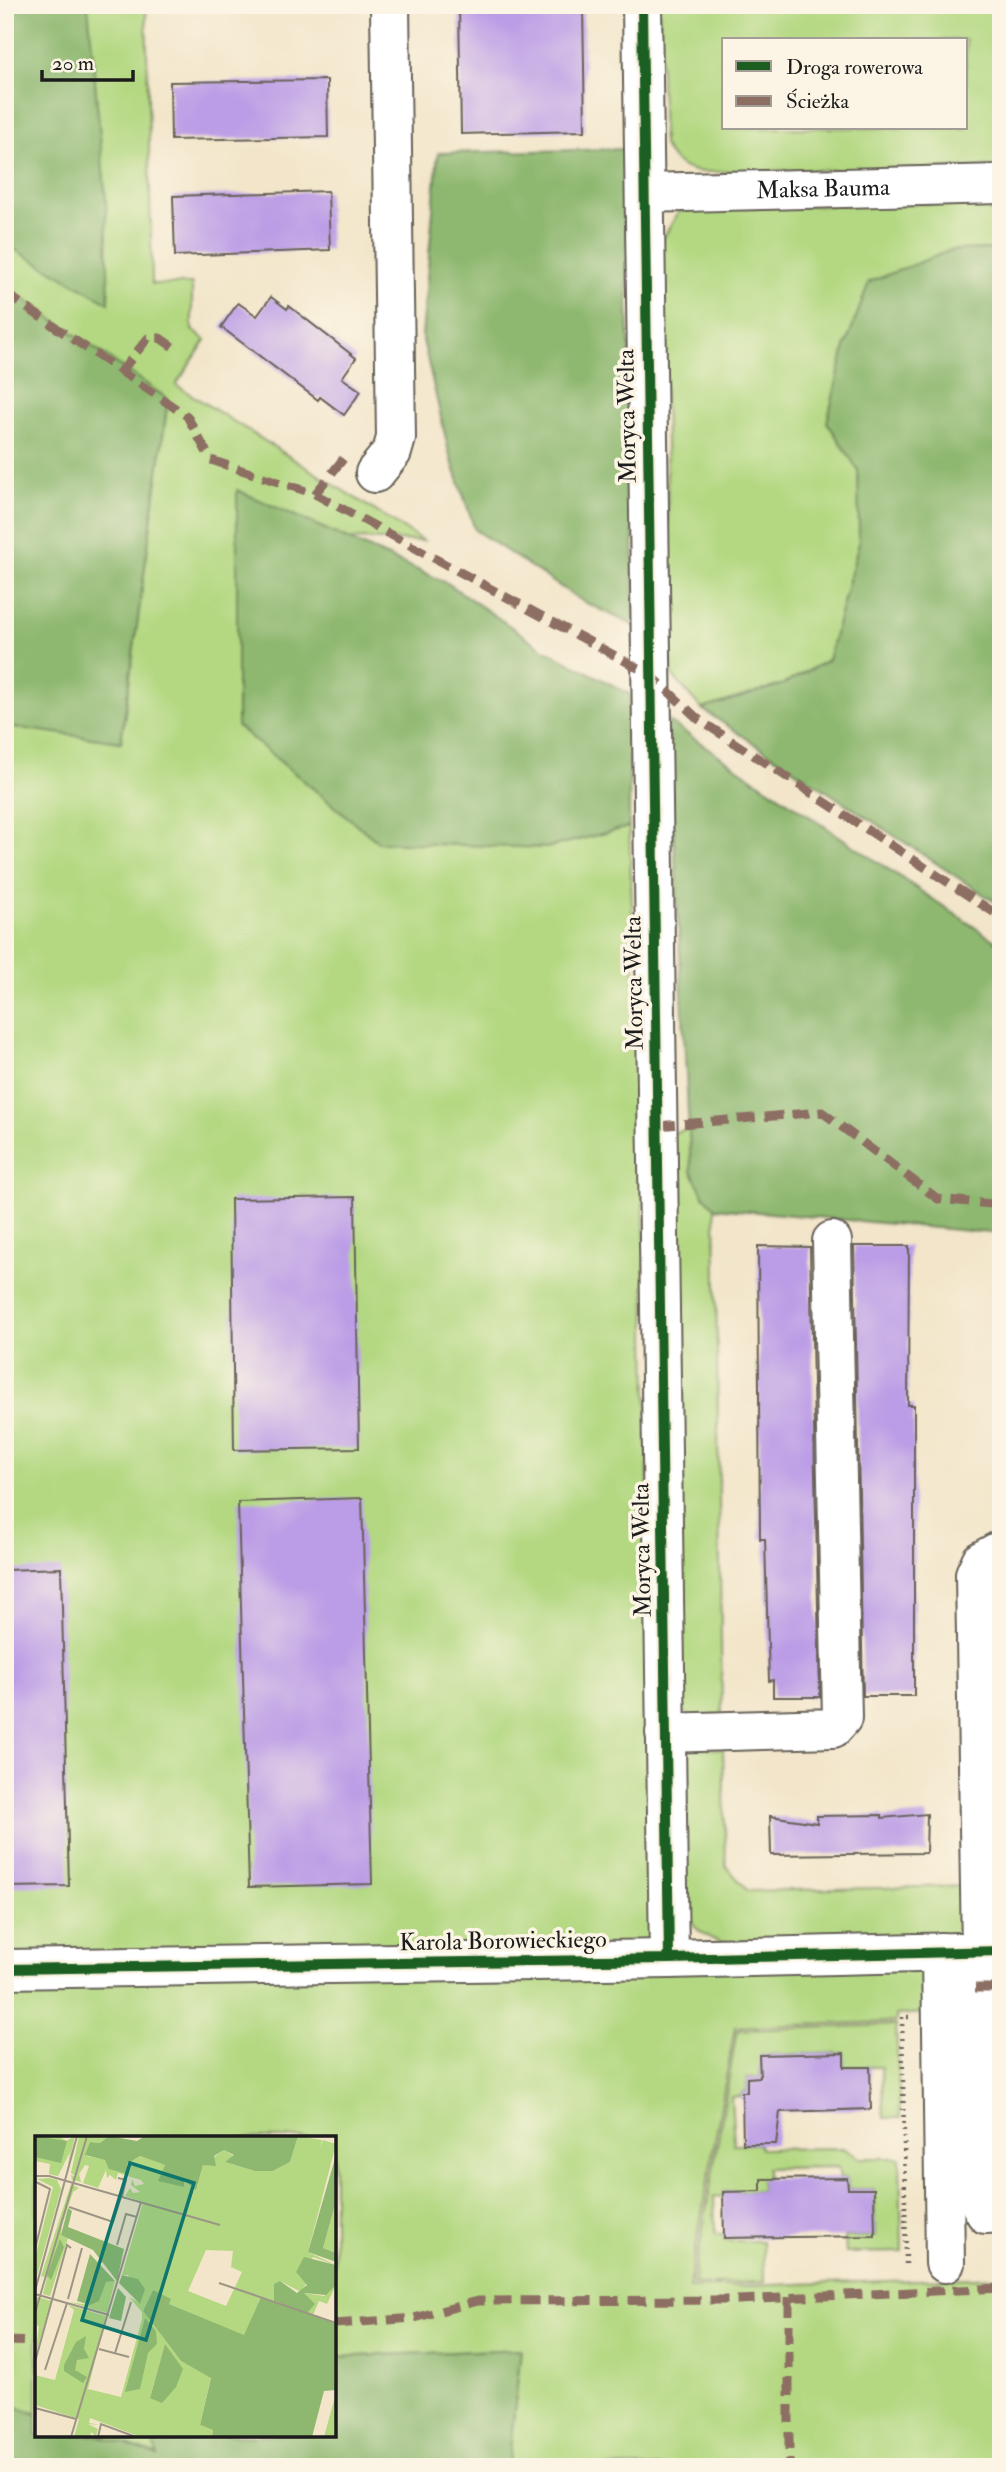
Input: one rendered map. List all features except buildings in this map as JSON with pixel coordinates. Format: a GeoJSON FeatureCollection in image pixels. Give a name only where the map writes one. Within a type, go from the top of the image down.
{"type":"FeatureCollection","features":[{"type":"Feature","properties":{"kind":"street"},"geometry":{"type":"LineString","coordinates":[[375,473],[392,452],[396,438],[390,5]]}},
{"type":"Feature","properties":{"kind":"street","name":"Moryca Welta"},"geometry":{"type":"LineString","coordinates":[[642,5],[668,1959]]}},
{"type":"Feature","properties":{"kind":"street","name":"Maksa Bauma"},"geometry":{"type":"LineString","coordinates":[[645,193],[1001,184]]}},
{"type":"Feature","properties":{"kind":"street"},"geometry":{"type":"LineString","coordinates":[[665,1733],[833,1728],[842,1718],[832,1241]]}},
{"type":"Feature","properties":{"kind":"street"},"geometry":{"type":"LineString","coordinates":[[1001,1550],[981,1561],[975,1574],[974,1951],[981,2206],[986,2214],[1001,2213]]}},
{"type":"Feature","properties":{"kind":"street"},"geometry":{"type":"LineString","coordinates":[[945,2263],[974,1951]]}},
{"type":"Feature","properties":{"kind":"street","name":"Karola Borowieckiego"},"geometry":{"type":"LineString","coordinates":[[5,1969],[668,1959],[974,1951]]}},
{"type":"Feature","properties":{"kind":"path"},"geometry":{"type":"LineString","coordinates":[[902,2022],[906,2264]]}},
{"type":"Feature","properties":{"kind":"green space"},"geometry":{"type":"Polygon","coordinates":[[[5,5],[146,5],[152,284],[192,284],[192,330],[206,340],[176,385],[423,541],[347,539],[237,491],[546,848],[629,827],[645,1247],[654,1962],[918,1968],[926,1975],[925,2013],[896,2015],[896,2022],[735,2027],[689,2288],[1001,2277],[1001,2307],[995,2307],[1001,2323],[1001,2467],[508,2467],[521,2349],[336,2357],[336,2136],[35,2136],[35,2413],[5,2403],[5,726],[121,741],[168,400],[5,286],[5,5]]]}},
{"type":"Feature","properties":{"kind":"green space"},"geometry":{"type":"Polygon","coordinates":[[[5,5],[88,5],[106,201],[109,303],[5,244],[5,5]]]}},
{"type":"Feature","properties":{"kind":"green space"},"geometry":{"type":"Polygon","coordinates":[[[659,5],[1001,5],[1001,167],[703,172],[690,170],[670,156],[663,145],[659,5]]]}},
{"type":"Feature","properties":{"kind":"green space"},"geometry":{"type":"Polygon","coordinates":[[[625,149],[635,626],[582,601],[475,530],[449,452],[422,336],[438,153],[625,149]]]}},
{"type":"Feature","properties":{"kind":"green space"},"geometry":{"type":"Polygon","coordinates":[[[1001,202],[1001,249],[951,250],[827,422],[859,470],[859,543],[828,660],[784,684],[702,709],[672,675],[661,242],[679,211],[1001,202]]]}},
{"type":"Feature","properties":{"kind":"green space"},"geometry":{"type":"Polygon","coordinates":[[[1001,249],[1001,906],[702,709],[784,684],[828,660],[859,543],[858,470],[827,422],[845,347],[869,282],[951,250],[1001,249]]]}},
{"type":"Feature","properties":{"kind":"green space"},"geometry":{"type":"Polygon","coordinates":[[[5,286],[168,399],[121,742],[5,726],[5,286]]]}},
{"type":"Feature","properties":{"kind":"green space"},"geometry":{"type":"Polygon","coordinates":[[[237,490],[447,583],[542,648],[630,694],[629,827],[546,848],[378,842],[237,726],[237,490]]]}},
{"type":"Feature","properties":{"kind":"green space"},"geometry":{"type":"Polygon","coordinates":[[[668,721],[1001,945],[1001,1234],[715,1208],[704,1196],[691,1171],[668,721]]]}},
{"type":"Feature","properties":{"kind":"green space"},"geometry":{"type":"Polygon","coordinates":[[[689,1129],[694,1172],[701,1189],[715,1208],[722,1715],[691,1718],[682,1709],[672,1133],[689,1129]]]}},
{"type":"Feature","properties":{"kind":"green space"},"geometry":{"type":"Polygon","coordinates":[[[691,1748],[723,1749],[726,1866],[748,1891],[965,1886],[964,1927],[954,1938],[721,1942],[703,1934],[694,1925],[688,1911],[682,1869],[683,1758],[691,1748]]]}},
{"type":"Feature","properties":{"kind":"green space"},"geometry":{"type":"Polygon","coordinates":[[[896,2025],[900,2118],[884,2118],[881,2067],[844,2067],[844,2053],[760,2055],[760,2077],[747,2078],[747,2092],[742,2092],[742,2096],[731,2097],[734,2144],[759,2144],[760,2149],[843,2148],[859,2158],[900,2158],[902,2252],[846,2253],[845,2237],[875,2236],[874,2189],[848,2189],[847,2178],[840,2178],[838,2167],[767,2168],[767,2179],[761,2180],[761,2191],[723,2192],[723,2197],[714,2196],[715,2234],[724,2235],[724,2241],[763,2241],[764,2282],[693,2285],[737,2030],[896,2025]]]}},
{"type":"Feature","properties":{"kind":"green space"},"geometry":{"type":"Polygon","coordinates":[[[521,2349],[508,2467],[5,2467],[5,2403],[35,2413],[35,2437],[104,2437],[158,2456],[151,2437],[336,2437],[336,2357],[521,2349]]]}},
{"type":"Feature","properties":{"kind":"green space"},"geometry":{"type":"Polygon","coordinates":[[[104,2437],[151,2437],[159,2456],[104,2437]]]}},
{"type":"Feature","properties":{"kind":"marked path"},"geometry":{"type":"LineString","coordinates":[[5,293],[187,416],[211,460],[315,494],[651,675],[698,719],[1001,917]]}},
{"type":"Feature","properties":{"kind":"marked path"},"geometry":{"type":"LineString","coordinates":[[120,373],[148,338],[160,338],[173,347]]}},
{"type":"Feature","properties":{"kind":"marked path"},"geometry":{"type":"LineString","coordinates":[[315,494],[348,453]]}},
{"type":"Feature","properties":{"kind":"marked path"},"geometry":{"type":"LineString","coordinates":[[657,1126],[822,1112],[938,1199],[1001,1205]]}},
{"type":"Feature","properties":{"kind":"marked path"},"geometry":{"type":"LineString","coordinates":[[975,1988],[1001,1988]]}},
{"type":"Feature","properties":{"kind":"marked path"},"geometry":{"type":"LineString","coordinates":[[336,2324],[414,2318],[478,2301],[737,2300],[1001,2288]]}},
{"type":"Feature","properties":{"kind":"marked path"},"geometry":{"type":"LineString","coordinates":[[789,2297],[789,2467]]}},
{"type":"Feature","properties":{"kind":"marked path"},"geometry":{"type":"LineString","coordinates":[[5,2341],[35,2342]]}},
{"type":"Feature","properties":{"kind":"cycle path"},"geometry":{"type":"LineString","coordinates":[[642,5],[669,1959]]}},
{"type":"Feature","properties":{"kind":"cycle path"},"geometry":{"type":"LineString","coordinates":[[5,1969],[1001,1951]]}}]}
